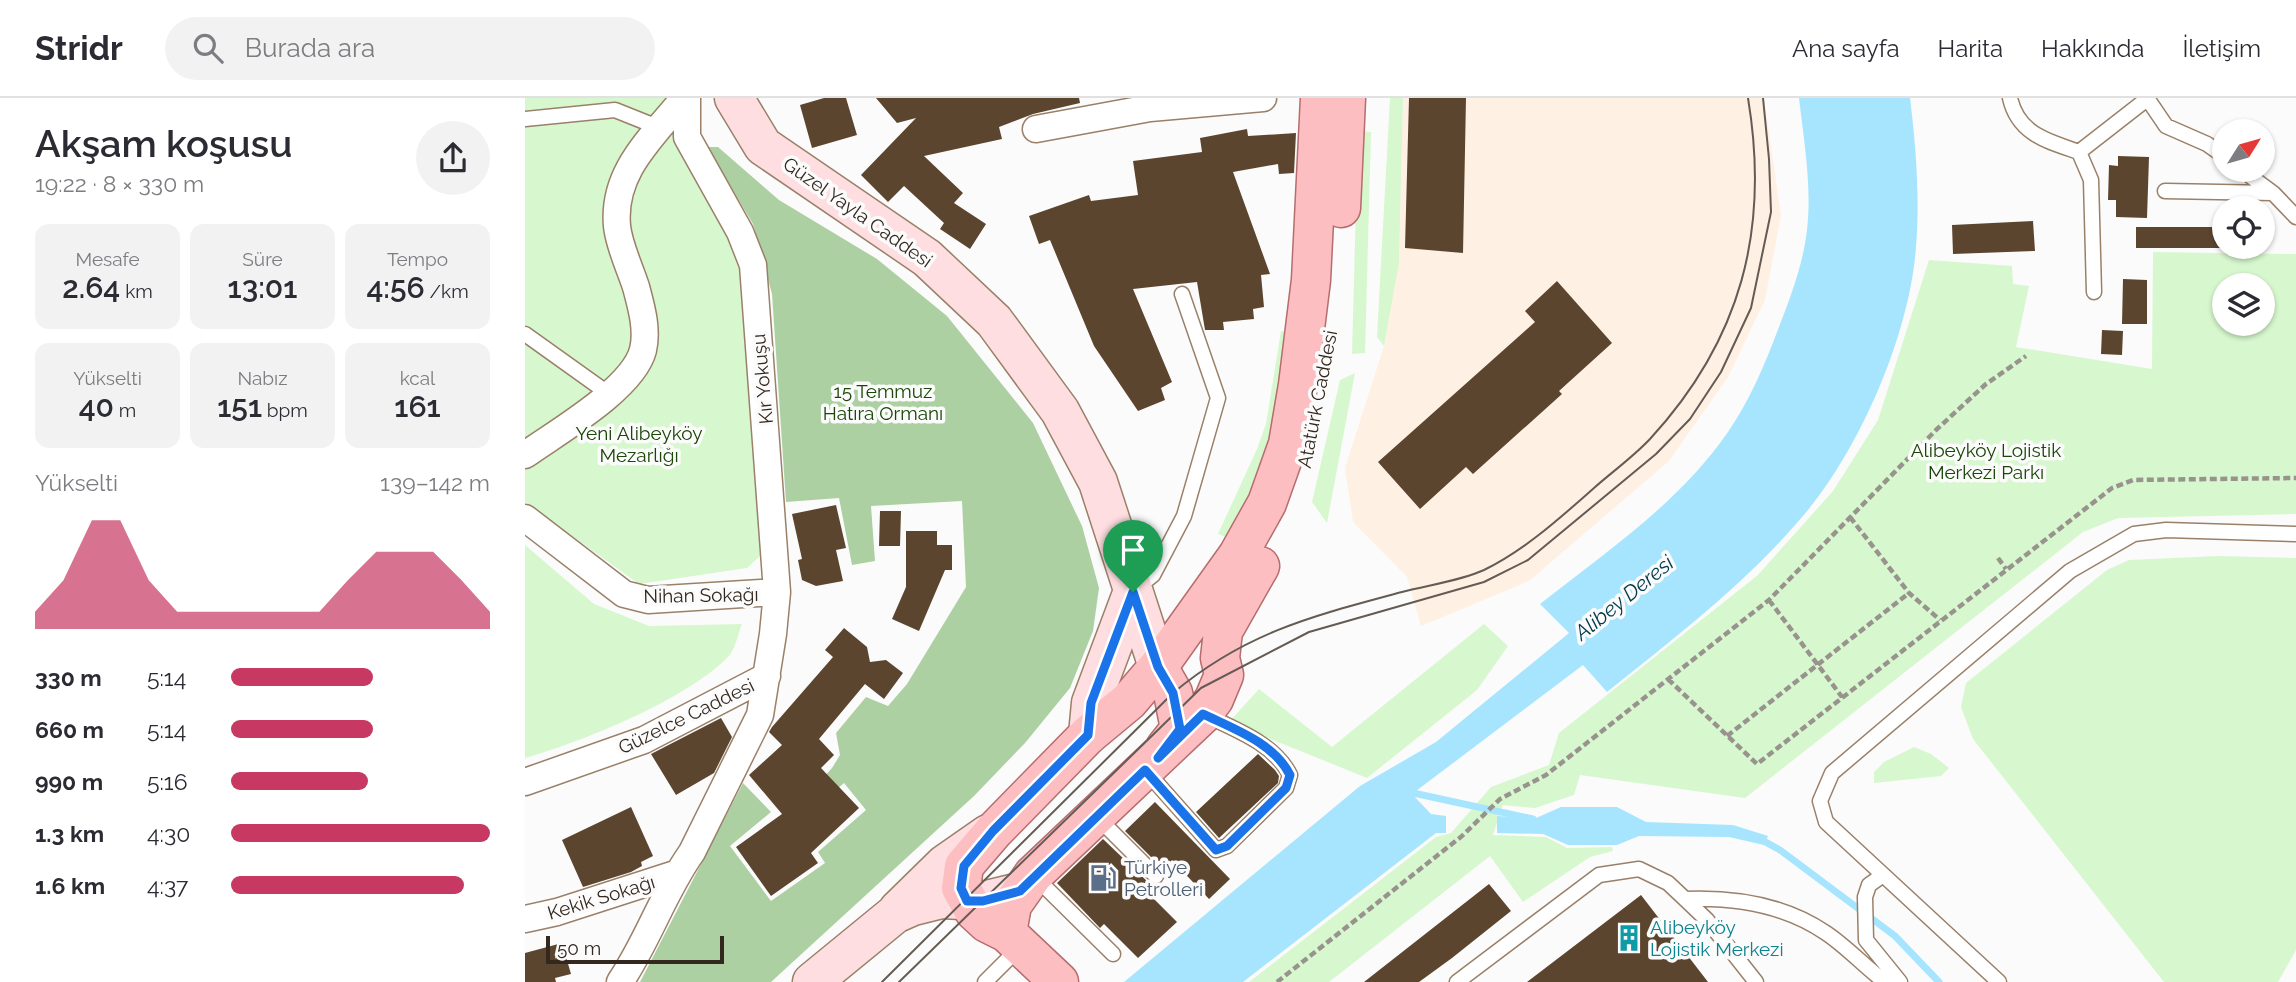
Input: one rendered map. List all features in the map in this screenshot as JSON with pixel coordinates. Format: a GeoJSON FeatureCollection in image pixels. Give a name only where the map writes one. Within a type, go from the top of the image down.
{"type":"FeatureCollection","features":[{"type":"Feature","properties":{"kind":"main road","name":"Güzel Yayla Caddesi"},"geometry":{"type":"LineString","coordinates":[[734,98],[763,146],[927,258],[994,321],[1060,411],[1098,482],[1158,667]]}},
{"type":"Feature","properties":{"kind":"main road","name":"Atatürk Caddesi"},"geometry":{"type":"LineString","coordinates":[[967,901],[961,888],[964,866],[993,831],[1088,735],[1129,701],[1158,667],[1238,555],[1267,503],[1287,444],[1311,280],[1319,98]]}},
{"type":"Feature","properties":{"kind":"main road","name":"Atatürk Caddesi"},"geometry":{"type":"LineString","coordinates":[[1014,940],[1012,905],[1027,883],[1203,714],[1215,699],[1224,675],[1220,658],[1223,631],[1283,527],[1305,467],[1320,396],[1338,270],[1346,98]]}},
{"type":"Feature","properties":{"kind":"main road"},"geometry":{"type":"LineString","coordinates":[[1088,735],[1091,703],[1133,592]]}},
{"type":"Feature","properties":{"kind":"main road"},"geometry":{"type":"LineString","coordinates":[[1151,764],[1180,729],[1173,693],[1158,667]]}},
{"type":"Feature","properties":{"kind":"main road","name":"Atatürk Caddesi"},"geometry":{"type":"LineString","coordinates":[[812,982],[895,915],[944,864],[993,831]]}},
{"type":"Feature","properties":{"kind":"main road","name":"Atatürk Caddesi"},"geometry":{"type":"LineString","coordinates":[[895,915],[932,900],[983,901],[1027,883]]}},
{"type":"Feature","properties":{"kind":"main road"},"geometry":{"type":"LineString","coordinates":[[967,901],[987,923],[1014,940],[1059,982]]}},
{"type":"Feature","properties":{"kind":"street"},"geometry":{"type":"LineString","coordinates":[[525,455],[609,394],[629,374],[643,350],[643,314],[617,227],[619,192],[631,160],[685,98]]}},
{"type":"Feature","properties":{"kind":"street","name":"Kır Yokuşu"},"geometry":{"type":"LineString","coordinates":[[620,982],[642,950],[678,873],[692,852],[760,715],[777,592],[753,265],[740,232],[687,137],[685,98]]}},
{"type":"Feature","properties":{"kind":"street"},"geometry":{"type":"LineString","coordinates":[[1036,129],[1152,103],[1263,98]]}},
{"type":"Feature","properties":{"kind":"street","name":"Nihan Sokağı"},"geometry":{"type":"LineString","coordinates":[[525,518],[624,594],[648,600],[777,592]]}},
{"type":"Feature","properties":{"kind":"street","name":"Güzelce Caddesi"},"geometry":{"type":"LineString","coordinates":[[525,782],[645,740],[767,676]]}},
{"type":"Feature","properties":{"kind":"street","name":"Kekik Sokağı"},"geometry":{"type":"LineString","coordinates":[[525,919],[557,912],[678,873]]}},
{"type":"Feature","properties":{"kind":"lane"},"geometry":{"type":"LineString","coordinates":[[2010,98],[2014,116],[2041,139],[2079,152],[2091,180],[2094,292]]}},
{"type":"Feature","properties":{"kind":"lane"},"geometry":{"type":"LineString","coordinates":[[2079,152],[2147,98],[2166,126],[2212,148]]}},
{"type":"Feature","properties":{"kind":"lane"},"geometry":{"type":"LineString","coordinates":[[525,119],[615,110],[660,128]]}},
{"type":"Feature","properties":{"kind":"lane"},"geometry":{"type":"LineString","coordinates":[[2258,182],[2296,217]]}},
{"type":"Feature","properties":{"kind":"lane"},"geometry":{"type":"LineString","coordinates":[[2165,191],[2273,193]]}},
{"type":"Feature","properties":{"kind":"lane"},"geometry":{"type":"LineString","coordinates":[[1133,592],[1153,575],[1184,516],[1218,398],[1182,294]]}},
{"type":"Feature","properties":{"kind":"lane"},"geometry":{"type":"LineString","coordinates":[[525,334],[609,394]]}},
{"type":"Feature","properties":{"kind":"lane"},"geometry":{"type":"LineString","coordinates":[[1999,982],[1826,822],[1820,802],[1832,773],[2070,571],[2134,534],[2166,530],[2296,534]]}},
{"type":"Feature","properties":{"kind":"lane"},"geometry":{"type":"LineString","coordinates":[[1151,764],[1204,840],[1216,850],[1227,846],[1286,788],[1290,775],[1285,765],[1260,742],[1203,714]]}},
{"type":"Feature","properties":{"kind":"lane"},"geometry":{"type":"LineString","coordinates":[[1096,816],[1156,876]]}},
{"type":"Feature","properties":{"kind":"lane"},"geometry":{"type":"LineString","coordinates":[[1457,982],[1599,875],[1639,869],[1668,883],[1685,899],[1706,920],[1756,982]]}},
{"type":"Feature","properties":{"kind":"lane"},"geometry":{"type":"LineString","coordinates":[[1883,875],[1869,885],[1865,897],[1866,940],[1900,982]]}},
{"type":"Feature","properties":{"kind":"lane"},"geometry":{"type":"LineString","coordinates":[[1027,883],[1113,954]]}},
{"type":"Feature","properties":{"kind":"lane"},"geometry":{"type":"LineString","coordinates":[[1685,899],[1718,898],[1769,906],[1826,932],[1885,982]]}},
{"type":"Feature","properties":{"kind":"lane"},"geometry":{"type":"LineString","coordinates":[[985,982],[1014,940]]}},
{"type":"Feature","properties":{"kind":"path"},"geometry":{"type":"LineString","coordinates":[[1277,982],[1462,836],[1500,799],[1546,775],[1769,600],[1935,430],[1986,384],[2026,356]]}},
{"type":"Feature","properties":{"kind":"path"},"geometry":{"type":"LineString","coordinates":[[1668,679],[1757,764],[2112,488],[2133,480],[2296,478]]}},
{"type":"Feature","properties":{"kind":"path"},"geometry":{"type":"LineString","coordinates":[[1850,517],[1909,593],[1940,620]]}},
{"type":"Feature","properties":{"kind":"path"},"geometry":{"type":"LineString","coordinates":[[2045,529],[2050,535]]}},
{"type":"Feature","properties":{"kind":"path"},"geometry":{"type":"LineString","coordinates":[[1998,558],[2006,569]]}},
{"type":"Feature","properties":{"kind":"path"},"geometry":{"type":"LineString","coordinates":[[1727,736],[1909,593]]}},
{"type":"Feature","properties":{"kind":"path"},"geometry":{"type":"LineString","coordinates":[[1769,600],[1842,697]]}},
{"type":"Feature","properties":{"kind":"shaded area"},"geometry":{"type":"Polygon","coordinates":[[[1403,98],[1764,98],[1781,215],[1765,300],[1728,377],[1669,461],[1529,581],[1421,626],[1407,577],[1353,522],[1345,468],[1384,346],[1399,263],[1403,98]]]}},
{"type":"Feature","properties":{"kind":"green space","name":"Yeni Alibeyköy Mezarlığı"},"geometry":{"type":"Polygon","coordinates":[[[525,98],[670,98],[675,143],[742,265],[760,556],[747,568],[639,584],[525,502],[525,98]]]}},
{"type":"Feature","properties":{"kind":"green space"},"geometry":{"type":"Polygon","coordinates":[[[1390,98],[1403,98],[1399,263],[1384,346],[1377,337],[1390,98]]]}},
{"type":"Feature","properties":{"kind":"green space"},"geometry":{"type":"Polygon","coordinates":[[[1358,131],[1371,132],[1365,353],[1352,354],[1358,131]]]}},
{"type":"Feature","properties":{"kind":"green space","name":"15 Temmuz Hatıra Ormanı"},"geometry":{"type":"Polygon","coordinates":[[[707,147],[718,147],[779,200],[877,259],[947,316],[1033,423],[1082,526],[1099,588],[1093,631],[1070,688],[1025,743],[974,796],[771,982],[640,982],[743,783],[771,812],[730,846],[771,901],[825,863],[818,852],[866,810],[844,783],[811,811],[800,803],[832,768],[840,755],[836,733],[866,697],[888,706],[907,684],[966,587],[962,501],[871,506],[875,561],[852,565],[839,498],[786,502],[772,294],[753,224],[707,147]]]}},
{"type":"Feature","properties":{"kind":"green space","name":"Alibeyköy Lojistik Merkezi Parkı"},"geometry":{"type":"Polygon","coordinates":[[[2153,252],[2212,253],[2212,259],[2275,259],[2275,254],[2296,254],[2296,514],[2118,518],[2083,532],[1745,798],[1580,775],[1574,795],[1535,808],[1503,805],[1493,835],[1546,837],[1567,848],[1612,847],[1613,851],[1590,857],[1523,902],[1490,856],[1329,982],[1249,982],[1436,837],[1451,833],[1491,787],[1549,765],[1559,733],[1758,575],[1833,491],[1878,420],[1929,260],[2012,266],[2013,284],[2029,286],[2016,347],[2152,369],[2153,252]]]}},
{"type":"Feature","properties":{"kind":"green space"},"geometry":{"type":"Polygon","coordinates":[[[1281,331],[1290,332],[1281,405],[1252,490],[1226,537],[1218,534],[1266,424],[1281,331]]]}},
{"type":"Feature","properties":{"kind":"green space"},"geometry":{"type":"Polygon","coordinates":[[[1355,373],[1327,523],[1312,502],[1340,380],[1355,373]]]}},
{"type":"Feature","properties":{"kind":"green space"},"geometry":{"type":"Polygon","coordinates":[[[525,545],[594,604],[649,626],[742,624],[732,651],[709,674],[660,704],[575,742],[525,758],[525,545]]]}},
{"type":"Feature","properties":{"kind":"green space"},"geometry":{"type":"Polygon","coordinates":[[[2218,556],[2296,558],[2296,950],[2278,982],[2164,982],[1973,739],[1961,707],[1966,683],[2107,570],[2129,560],[2218,556]]]}},
{"type":"Feature","properties":{"kind":"green space"},"geometry":{"type":"Polygon","coordinates":[[[1484,624],[1508,646],[1477,690],[1367,778],[1229,722],[1259,689],[1332,747],[1484,624]]]}},
{"type":"Feature","properties":{"kind":"green space"},"geometry":{"type":"Polygon","coordinates":[[[1914,747],[1931,754],[1949,768],[1941,776],[1874,783],[1874,772],[1884,762],[1914,747]]]}},
{"type":"Feature","properties":{"kind":"water","name":"Alibey Deresi"},"geometry":{"type":"Polygon","coordinates":[[[1799,98],[1910,98],[1917,191],[1916,247],[1912,280],[1893,350],[1880,386],[1847,453],[1808,510],[1738,583],[1607,692],[1583,665],[1412,794],[1431,814],[1446,816],[1446,833],[1436,833],[1243,982],[1124,982],[1360,786],[1436,742],[1569,633],[1540,604],[1641,525],[1709,458],[1736,420],[1757,381],[1800,267],[1807,230],[1809,197],[1799,98]]]}},
{"type":"Feature","properties":{"kind":"water"},"geometry":{"type":"Polygon","coordinates":[[[1561,807],[1617,807],[1646,822],[1733,825],[1768,836],[1764,845],[1729,837],[1639,836],[1617,845],[1568,845],[1543,834],[1497,833],[1497,816],[1536,818],[1561,807]]]}},
{"type":"Feature","properties":{"kind":"building"},"geometry":{"type":"Polygon","coordinates":[[[824,98],[846,98],[857,135],[812,148],[800,105],[824,98]]]}},
{"type":"Feature","properties":{"kind":"building"},"geometry":{"type":"Polygon","coordinates":[[[876,98],[1079,98],[1080,103],[1033,114],[999,127],[1002,139],[924,156],[963,193],[954,203],[986,224],[970,249],[940,229],[944,223],[904,186],[888,202],[861,175],[916,118],[897,123],[876,98]]]}},
{"type":"Feature","properties":{"kind":"building"},"geometry":{"type":"Polygon","coordinates":[[[1409,98],[1466,98],[1463,253],[1405,248],[1409,98]]]}},
{"type":"Feature","properties":{"kind":"building"},"geometry":{"type":"Polygon","coordinates":[[[1247,129],[1248,136],[1296,133],[1294,173],[1279,174],[1278,164],[1233,172],[1270,274],[1261,275],[1264,307],[1253,309],[1254,319],[1223,322],[1224,330],[1205,330],[1197,282],[1133,289],[1172,382],[1161,388],[1165,400],[1138,411],[1094,346],[1050,240],[1039,244],[1029,216],[1089,195],[1091,201],[1138,195],[1133,161],[1202,152],[1200,138],[1247,129]]]}},
{"type":"Feature","properties":{"kind":"building"},"geometry":{"type":"Polygon","coordinates":[[[2118,156],[2149,157],[2147,218],[2116,217],[2116,200],[2108,200],[2109,165],[2118,166],[2118,156]]]}},
{"type":"Feature","properties":{"kind":"building"},"geometry":{"type":"Polygon","coordinates":[[[2033,221],[2035,251],[1953,254],[1952,225],[2033,221]]]}},
{"type":"Feature","properties":{"kind":"building"},"geometry":{"type":"Polygon","coordinates":[[[2136,227],[2212,227],[2212,248],[2136,248],[2136,227]]]}},
{"type":"Feature","properties":{"kind":"building"},"geometry":{"type":"Polygon","coordinates":[[[2123,279],[2147,280],[2147,324],[2122,324],[2123,279]]]}},
{"type":"Feature","properties":{"kind":"building"},"geometry":{"type":"Polygon","coordinates":[[[1557,281],[1612,343],[1559,391],[1562,394],[1473,474],[1466,467],[1420,509],[1378,462],[1535,322],[1525,311],[1557,281]]]}},
{"type":"Feature","properties":{"kind":"building"},"geometry":{"type":"Polygon","coordinates":[[[2102,330],[2123,331],[2122,355],[2101,354],[2102,330]]]}},
{"type":"Feature","properties":{"kind":"building"},"geometry":{"type":"Polygon","coordinates":[[[836,505],[846,548],[836,550],[843,581],[816,586],[802,580],[798,560],[802,559],[792,514],[836,505]]]}},
{"type":"Feature","properties":{"kind":"building"},"geometry":{"type":"Polygon","coordinates":[[[880,511],[901,511],[900,546],[879,546],[880,511]]]}},
{"type":"Feature","properties":{"kind":"building"},"geometry":{"type":"Polygon","coordinates":[[[906,531],[937,531],[937,545],[952,545],[952,570],[945,570],[919,631],[892,619],[906,587],[906,531]]]}},
{"type":"Feature","properties":{"kind":"building"},"geometry":{"type":"Polygon","coordinates":[[[844,628],[867,647],[870,662],[886,660],[903,673],[884,699],[865,684],[819,739],[834,755],[821,768],[859,808],[811,853],[818,863],[771,896],[736,847],[782,814],[749,775],[782,745],[769,732],[833,657],[825,650],[844,628]]]}},
{"type":"Feature","properties":{"kind":"building"},"geometry":{"type":"Polygon","coordinates":[[[721,718],[732,737],[714,773],[676,795],[651,754],[721,718]]]}},
{"type":"Feature","properties":{"kind":"building"},"geometry":{"type":"Polygon","coordinates":[[[1258,754],[1275,770],[1279,776],[1278,783],[1219,838],[1196,812],[1258,754]]]}},
{"type":"Feature","properties":{"kind":"building"},"geometry":{"type":"Polygon","coordinates":[[[1155,802],[1230,879],[1209,899],[1172,860],[1163,869],[1125,831],[1155,802]]]}},
{"type":"Feature","properties":{"kind":"building"},"geometry":{"type":"Polygon","coordinates":[[[631,807],[653,856],[641,862],[642,866],[631,872],[583,887],[562,840],[631,807]]]}},
{"type":"Feature","properties":{"kind":"building"},"geometry":{"type":"Polygon","coordinates":[[[1103,839],[1149,883],[1143,888],[1177,922],[1138,958],[1104,924],[1100,928],[1057,883],[1103,839]]]}},
{"type":"Feature","properties":{"kind":"building"},"geometry":{"type":"Polygon","coordinates":[[[1489,884],[1511,911],[1452,958],[1419,982],[1364,982],[1489,884]]]}},
{"type":"Feature","properties":{"kind":"building","name":"Alibeyköy Lojistik Merkezi"},"geometry":{"type":"Polygon","coordinates":[[[1641,895],[1708,982],[1527,982],[1641,895]]]}},
{"type":"Feature","properties":{"kind":"building"},"geometry":{"type":"Polygon","coordinates":[[[562,943],[571,974],[555,978],[556,982],[525,982],[525,953],[562,943]]]}},
{"type":"Feature","properties":{"kind":"waterway"},"geometry":{"type":"LineString","coordinates":[[1404,791],[1533,819]]}},
{"type":"Feature","properties":{"kind":"waterway"},"geometry":{"type":"LineString","coordinates":[[1760,839],[1780,850],[1895,936],[1939,982]]}},
{"type":"Feature","properties":{"kind":"tram line"},"geometry":{"type":"LineString","coordinates":[[882,982],[1173,693],[1200,672],[1254,641],[1310,618],[1484,570],[1542,533],[1650,439],[1707,363],[1727,322],[1741,281],[1751,238],[1755,193],[1754,146],[1748,98]]}},
{"type":"Feature","properties":{"kind":"tram line"},"geometry":{"type":"LineString","coordinates":[[899,982],[1201,688],[1309,632],[1484,582],[1528,560],[1656,454],[1690,419],[1721,372],[1751,308],[1771,212],[1763,98]]}},
{"type":"Feature","properties":{"kind":"place","name":"Türkiye Petrolleri"},"geometry":{"type":"Point","coordinates":[1103,878]}},
{"type":"Feature","properties":{"kind":"place","name":"Alibeyköy Lojistik Merkezi"},"geometry":{"type":"Point","coordinates":[1629,938]}},
{"type":"Feature","properties":{"kind":"route"},"geometry":{"type":"LineString","coordinates":[[1133,592],[1158,667],[1178,708],[1180,729],[1158,758],[1203,714],[1260,742],[1285,765],[1290,775],[1286,788],[1227,846],[1216,850],[1204,840],[1145,770],[1033,875],[1020,891],[983,901],[967,901],[960,880],[964,866],[993,831],[1088,735],[1091,703],[1105,660],[1133,592]]}}]}
